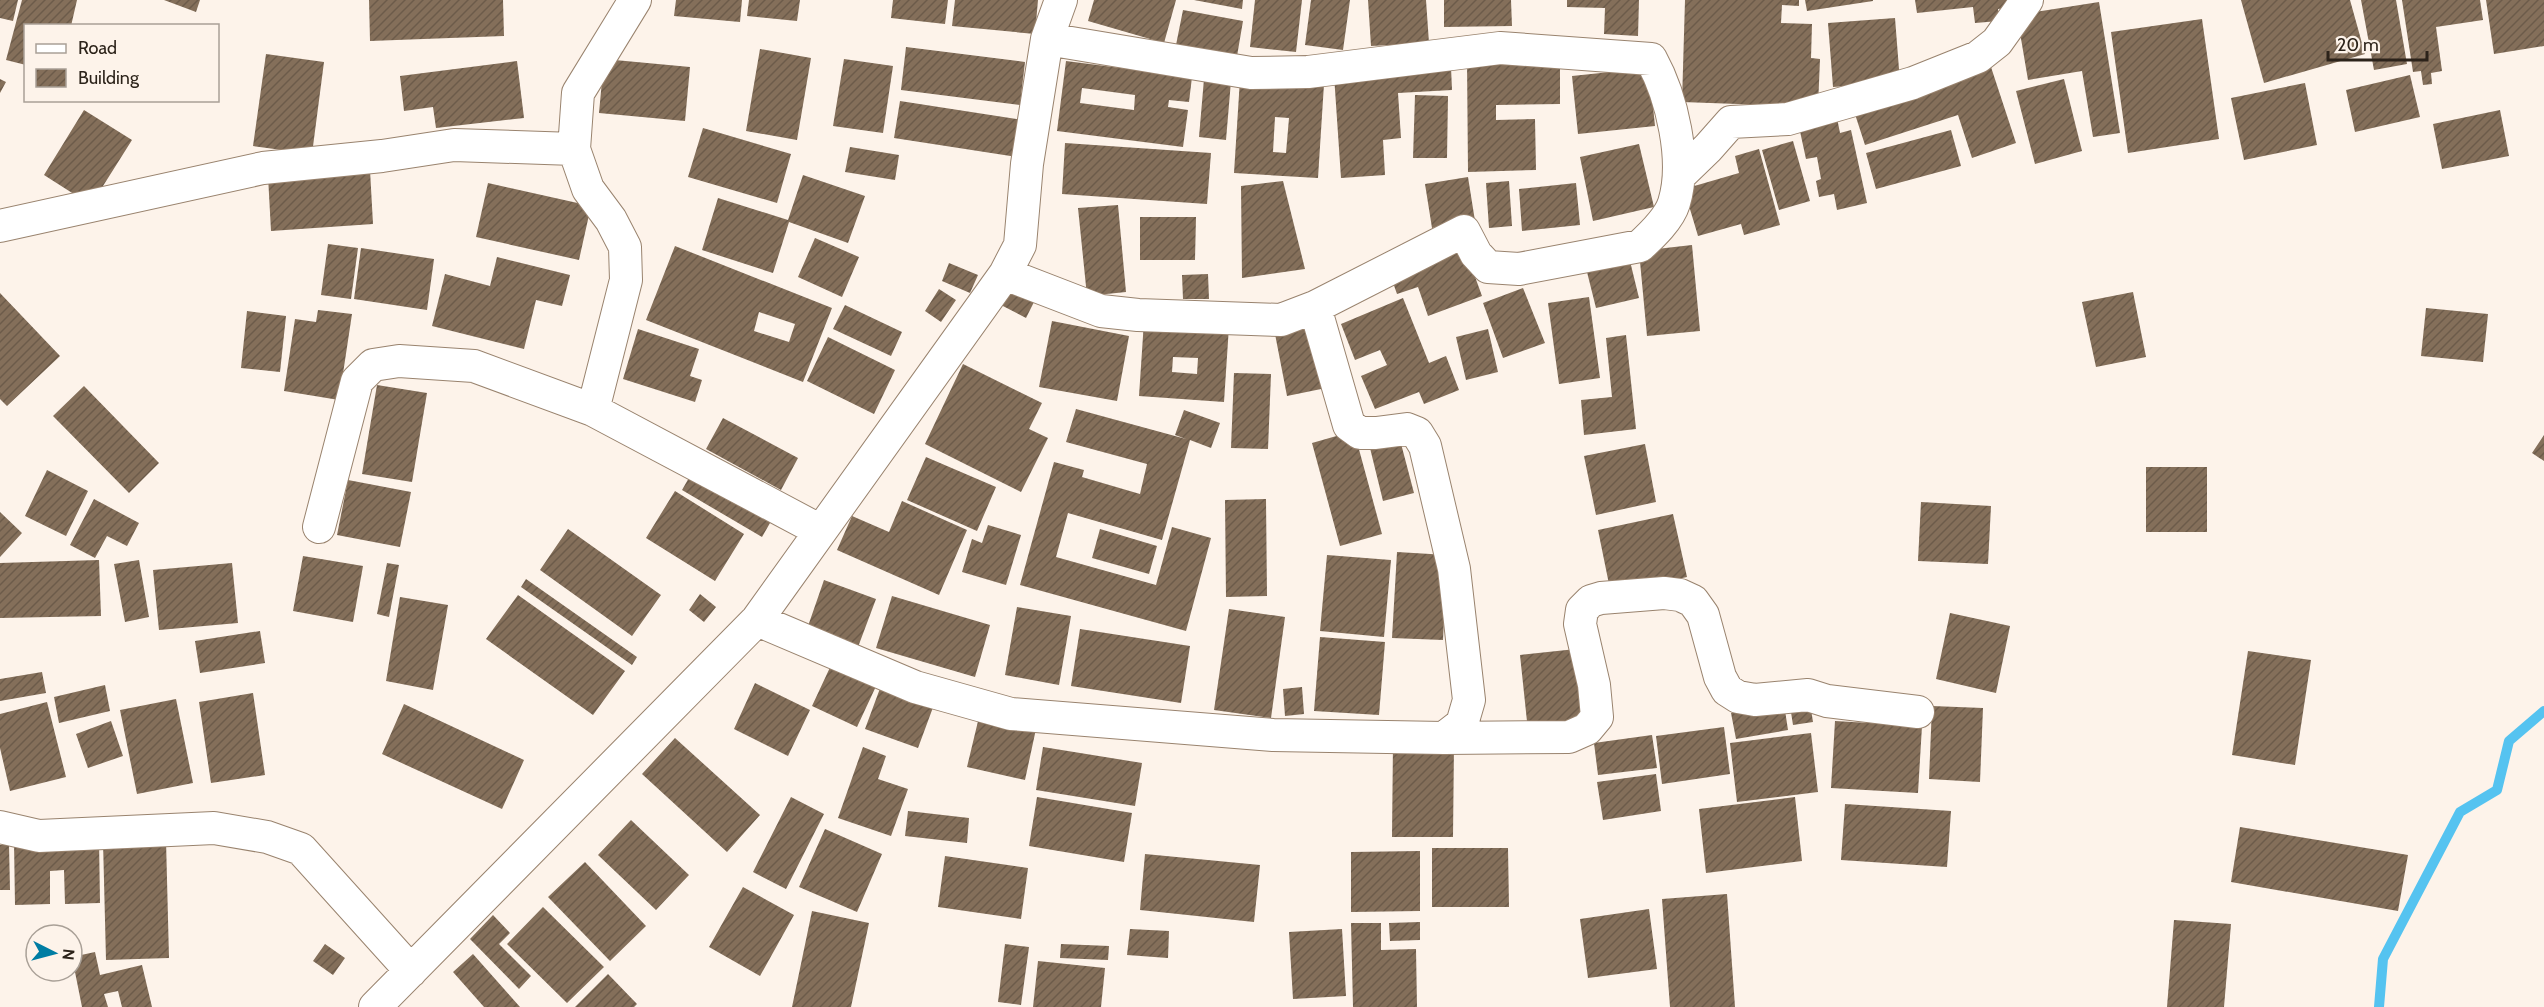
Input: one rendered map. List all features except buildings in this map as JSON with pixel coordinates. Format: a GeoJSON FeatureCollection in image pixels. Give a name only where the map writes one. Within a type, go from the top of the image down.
{"type":"FeatureCollection","features":[{"type":"Feature","properties":{"kind":"street"},"geometry":{"type":"LineString","coordinates":[[593,410],[626,280],[626,247],[611,220],[588,189],[574,148],[578,93],[635,0]]}},
{"type":"Feature","properties":{"kind":"street"},"geometry":{"type":"LineString","coordinates":[[375,1007],[757,620],[819,530],[1005,274],[1020,245],[1027,164],[1047,39],[1061,0]]}},
{"type":"Feature","properties":{"kind":"street"},"geometry":{"type":"LineString","coordinates":[[1679,176],[1731,122],[1788,119],[1913,83],[1978,57],[1997,42],[2027,0]]}},
{"type":"Feature","properties":{"kind":"street"},"geometry":{"type":"LineString","coordinates":[[1005,274],[1101,311],[1138,315],[1281,320],[1316,307],[1464,231],[1476,254],[1488,267],[1519,269],[1640,246],[1655,233],[1674,205],[1679,176],[1678,153],[1663,82],[1651,59],[1500,48],[1308,72],[1251,74],[1047,39]]}},
{"type":"Feature","properties":{"kind":"street"},"geometry":{"type":"LineString","coordinates":[[0,226],[263,168],[382,156],[454,145],[574,148]]}},
{"type":"Feature","properties":{"kind":"street"},"geometry":{"type":"LineString","coordinates":[[1316,307],[1349,425],[1360,433],[1376,434],[1407,429],[1417,433],[1425,446],[1454,569],[1469,699],[1462,724],[1444,738]]}},
{"type":"Feature","properties":{"kind":"street"},"geometry":{"type":"LineString","coordinates":[[319,527],[357,381],[373,365],[399,361],[474,366],[593,410],[819,530]]}},
{"type":"Feature","properties":{"kind":"street"},"geometry":{"type":"LineString","coordinates":[[757,620],[915,687],[1011,714],[1273,735],[1444,738],[1569,737],[1587,729],[1597,717],[1594,686],[1580,624],[1582,610],[1591,601],[1601,598],[1665,593],[1680,595],[1693,601],[1703,615],[1720,677],[1727,690],[1738,697],[1755,700],[1808,695],[1827,701],[1918,712]]}},
{"type":"Feature","properties":{"kind":"street"},"geometry":{"type":"LineString","coordinates":[[0,827],[39,836],[214,828],[267,837],[301,849],[411,971]]}},
{"type":"Feature","properties":{"kind":"waterway"},"geometry":{"type":"LineString","coordinates":[[2379,1007],[2383,959],[2460,812],[2497,790],[2509,741],[2544,711]]}}]}
